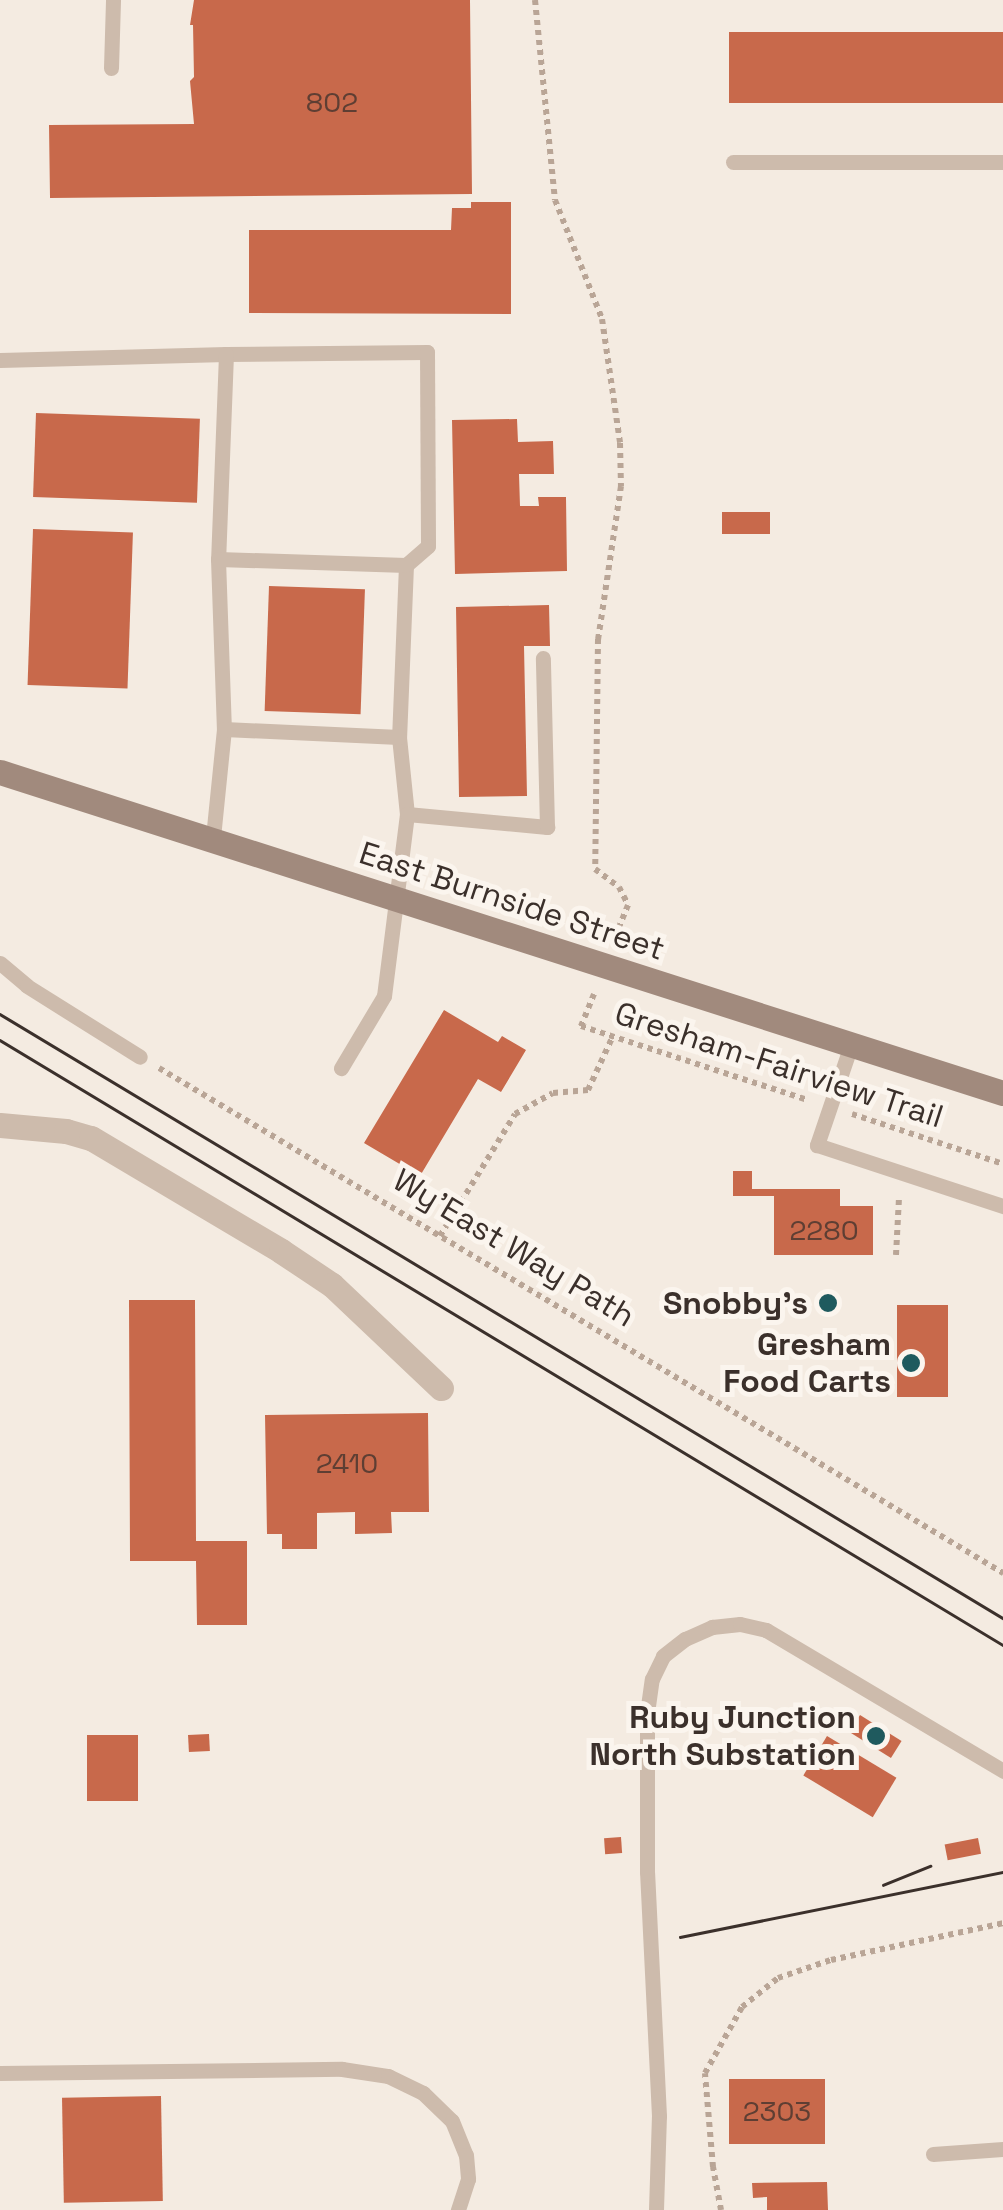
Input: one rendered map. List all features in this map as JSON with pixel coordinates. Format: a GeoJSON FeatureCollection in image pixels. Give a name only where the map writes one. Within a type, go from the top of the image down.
{"type":"FeatureCollection","features":[{"type":"Feature","properties":{"kind":"main road","name":"East Burnside Street"},"geometry":{"type":"LineString","coordinates":[[0,772],[1003,1093]]}},
{"type":"Feature","properties":{"kind":"street"},"geometry":{"type":"LineString","coordinates":[[0,1125],[66,1130],[90,1138],[281,1251],[332,1285],[442,1388]]}},
{"type":"Feature","properties":{"kind":"lane"},"geometry":{"type":"LineString","coordinates":[[111,68],[113,0]]}},
{"type":"Feature","properties":{"kind":"lane"},"geometry":{"type":"LineString","coordinates":[[733,162],[1003,162]]}},
{"type":"Feature","properties":{"kind":"lane"},"geometry":{"type":"LineString","coordinates":[[0,360],[427,352],[428,546],[406,566],[218,560]]}},
{"type":"Feature","properties":{"kind":"lane"},"geometry":{"type":"LineString","coordinates":[[214,838],[224,729],[218,560],[226,354]]}},
{"type":"Feature","properties":{"kind":"lane"},"geometry":{"type":"LineString","coordinates":[[341,1068],[384,996],[407,814],[399,737],[406,566]]}},
{"type":"Feature","properties":{"kind":"lane"},"geometry":{"type":"LineString","coordinates":[[407,814],[547,826],[543,658]]}},
{"type":"Feature","properties":{"kind":"lane"},"geometry":{"type":"LineString","coordinates":[[224,729],[399,737]]}},
{"type":"Feature","properties":{"kind":"lane"},"geometry":{"type":"LineString","coordinates":[[0,963],[27,986],[140,1057]]}},
{"type":"Feature","properties":{"kind":"lane"},"geometry":{"type":"LineString","coordinates":[[851,1045],[816,1146],[1003,1206]]}},
{"type":"Feature","properties":{"kind":"lane"},"geometry":{"type":"LineString","coordinates":[[656,2210],[659,2116],[647,1872],[647,1713],[652,1679],[663,1656],[684,1639],[712,1627],[740,1624],[766,1630],[1003,1771]]}},
{"type":"Feature","properties":{"kind":"lane"},"geometry":{"type":"LineString","coordinates":[[0,2072],[342,2069],[388,2076],[423,2094],[452,2122],[466,2156],[468,2179],[458,2210]]}},
{"type":"Feature","properties":{"kind":"lane"},"geometry":{"type":"LineString","coordinates":[[933,2154],[1003,2149]]}},
{"type":"Feature","properties":{"kind":"path","name":"Gresham-Fairview Trail"},"geometry":{"type":"LineString","coordinates":[[535,0],[554,200],[602,319],[620,443],[619,502],[598,639],[595,869],[619,887],[628,905],[581,1026],[1003,1164]]}},
{"type":"Feature","properties":{"kind":"path"},"geometry":{"type":"LineString","coordinates":[[440,1236],[515,1114],[553,1093],[588,1090],[612,1038]]}},
{"type":"Feature","properties":{"kind":"path","name":"Wy'East Way Path"},"geometry":{"type":"LineString","coordinates":[[140,1057],[1003,1574]]}},
{"type":"Feature","properties":{"kind":"path"},"geometry":{"type":"LineString","coordinates":[[721,2210],[705,2072],[742,2007],[778,1978],[831,1960],[1003,1922]]}},
{"type":"Feature","properties":{"kind":"building"},"geometry":{"type":"Polygon","coordinates":[[[194,0],[470,0],[472,194],[50,198],[49,125],[194,124],[190,25],[194,0]]]}},
{"type":"Feature","properties":{"kind":"building"},"geometry":{"type":"Polygon","coordinates":[[[729,32],[1003,32],[1003,103],[729,103],[729,32]]]}},
{"type":"Feature","properties":{"kind":"building"},"geometry":{"type":"Polygon","coordinates":[[[471,202],[511,202],[511,314],[249,313],[249,230],[451,230],[452,208],[471,208],[471,202]]]}},
{"type":"Feature","properties":{"kind":"building"},"geometry":{"type":"Polygon","coordinates":[[[36,413],[200,419],[197,503],[33,497],[36,413]]]}},
{"type":"Feature","properties":{"kind":"building"},"geometry":{"type":"Polygon","coordinates":[[[517,419],[518,442],[553,441],[554,474],[519,474],[520,506],[539,506],[538,497],[566,497],[567,571],[455,574],[452,420],[517,419]]]}},
{"type":"Feature","properties":{"kind":"building"},"geometry":{"type":"Polygon","coordinates":[[[722,512],[770,512],[770,534],[722,534],[722,512]]]}},
{"type":"Feature","properties":{"kind":"building"},"geometry":{"type":"Polygon","coordinates":[[[33,529],[133,532],[127,688],[28,685],[33,529]]]}},
{"type":"Feature","properties":{"kind":"building"},"geometry":{"type":"Polygon","coordinates":[[[269,586],[365,589],[361,714],[265,711],[269,586]]]}},
{"type":"Feature","properties":{"kind":"building"},"geometry":{"type":"Polygon","coordinates":[[[549,605],[550,646],[524,646],[527,796],[459,797],[456,607],[549,605]]]}},
{"type":"Feature","properties":{"kind":"building"},"geometry":{"type":"Polygon","coordinates":[[[444,1010],[498,1042],[502,1036],[526,1050],[501,1092],[478,1079],[420,1176],[364,1143],[444,1010]]]}},
{"type":"Feature","properties":{"kind":"building"},"geometry":{"type":"Polygon","coordinates":[[[733,1171],[752,1171],[752,1189],[840,1189],[840,1206],[873,1206],[873,1255],[774,1255],[774,1196],[733,1196],[733,1171]]]}},
{"type":"Feature","properties":{"kind":"building"},"geometry":{"type":"Polygon","coordinates":[[[129,1300],[195,1300],[196,1541],[247,1541],[247,1625],[197,1625],[196,1561],[130,1561],[129,1300]]]}},
{"type":"Feature","properties":{"kind":"building"},"geometry":{"type":"Polygon","coordinates":[[[897,1305],[948,1305],[948,1397],[897,1397],[897,1305]]]}},
{"type":"Feature","properties":{"kind":"building"},"geometry":{"type":"Polygon","coordinates":[[[428,1413],[429,1512],[391,1512],[392,1533],[355,1534],[355,1512],[317,1513],[317,1549],[282,1549],[282,1534],[267,1534],[265,1415],[428,1413]]]}},
{"type":"Feature","properties":{"kind":"building","name":"Ruby Junction North Substation"},"geometry":{"type":"Polygon","coordinates":[[[860,1715],[902,1741],[891,1758],[849,1732],[860,1715]]]}},
{"type":"Feature","properties":{"kind":"building"},"geometry":{"type":"Polygon","coordinates":[[[209,1734],[210,1751],[189,1752],[188,1735],[209,1734]]]}},
{"type":"Feature","properties":{"kind":"building"},"geometry":{"type":"Polygon","coordinates":[[[87,1735],[138,1735],[138,1801],[87,1801],[87,1735]]]}},
{"type":"Feature","properties":{"kind":"building"},"geometry":{"type":"Polygon","coordinates":[[[827,1736],[896,1778],[873,1817],[803,1775],[827,1736]]]}},
{"type":"Feature","properties":{"kind":"building"},"geometry":{"type":"Polygon","coordinates":[[[621,1837],[622,1853],[605,1854],[604,1838],[621,1837]]]}},
{"type":"Feature","properties":{"kind":"building"},"geometry":{"type":"Polygon","coordinates":[[[978,1838],[981,1854],[948,1860],[945,1844],[978,1838]]]}},
{"type":"Feature","properties":{"kind":"building"},"geometry":{"type":"Polygon","coordinates":[[[729,2079],[825,2079],[825,2144],[729,2144],[729,2079]]]}},
{"type":"Feature","properties":{"kind":"building"},"geometry":{"type":"Polygon","coordinates":[[[161,2096],[163,2201],[64,2203],[62,2098],[161,2096]]]}},
{"type":"Feature","properties":{"kind":"building"},"geometry":{"type":"Polygon","coordinates":[[[827,2182],[828,2210],[767,2210],[767,2197],[753,2198],[752,2183],[827,2182]]]}},
{"type":"Feature","properties":{"kind":"tram line"},"geometry":{"type":"LineString","coordinates":[[0,1014],[1003,1618]]}},
{"type":"Feature","properties":{"kind":"tram line"},"geometry":{"type":"LineString","coordinates":[[0,1040],[1003,1645]]}},
{"type":"Feature","properties":{"kind":"tram line"},"geometry":{"type":"LineString","coordinates":[[883,1885],[930,1866]]}},
{"type":"Feature","properties":{"kind":"tram line"},"geometry":{"type":"LineString","coordinates":[[680,1937],[1003,1872]]}},
{"type":"Feature","properties":{"kind":"place","name":"Snobby's"},"geometry":{"type":"Point","coordinates":[828,1303]}},
{"type":"Feature","properties":{"kind":"place","name":"Gresham Food Carts"},"geometry":{"type":"Point","coordinates":[911,1363]}},
{"type":"Feature","properties":{"kind":"place","name":"Ruby Junction North Substation"},"geometry":{"type":"Point","coordinates":[876,1736]}}]}
